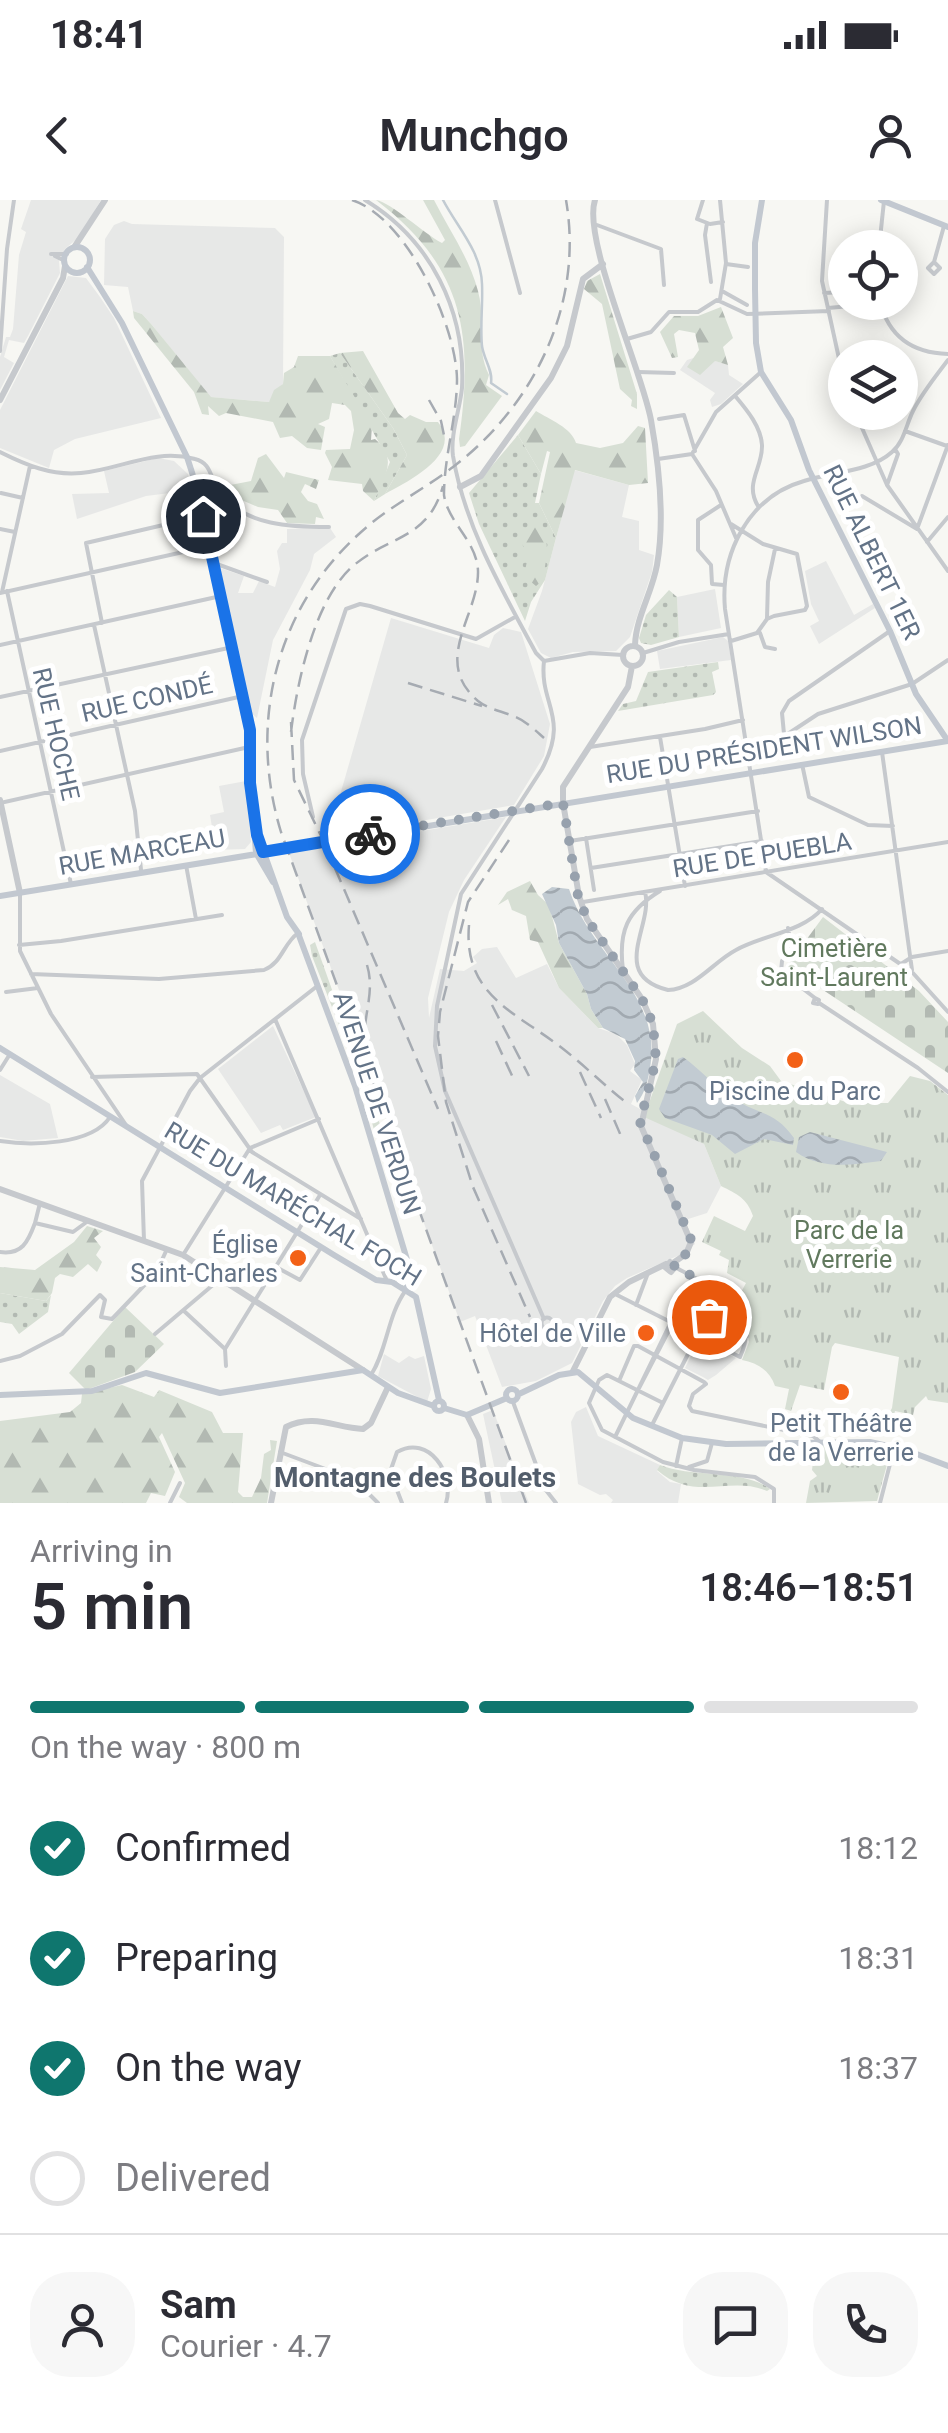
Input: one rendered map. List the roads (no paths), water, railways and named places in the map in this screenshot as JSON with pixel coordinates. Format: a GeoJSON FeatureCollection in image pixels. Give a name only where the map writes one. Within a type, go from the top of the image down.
{"type":"FeatureCollection","features":[{"type":"Feature","properties":{"kind":"main road","name":"RUE ALBERT 1ER"},"geometry":{"type":"LineString","coordinates":[[762,200],[755,243],[755,314],[761,372],[791,420],[814,478],[890,630],[912,684],[948,741]]}},
{"type":"Feature","properties":{"kind":"main road"},"geometry":{"type":"LineString","coordinates":[[883,201],[946,227]]}},
{"type":"Feature","properties":{"kind":"main road"},"geometry":{"type":"LineString","coordinates":[[80,247],[89,254],[84,270],[67,264],[80,247]]}},
{"type":"Feature","properties":{"kind":"main road","name":"AVENUE DE VERDUN"},"geometry":{"type":"LineString","coordinates":[[84,270],[122,323],[187,457],[243,696],[257,835],[355,1086],[411,1273],[406,1290]]}},
{"type":"Feature","properties":{"kind":"main road","name":"RUE DU PRÉSIDENT WILSON"},"geometry":{"type":"LineString","coordinates":[[290,848],[948,741]]}},
{"type":"Feature","properties":{"kind":"main road","name":"RUE MARCEAU"},"geometry":{"type":"LineString","coordinates":[[0,896],[290,848]]}},
{"type":"Feature","properties":{"kind":"main road","name":"RUE DU MARÉCHAL FOCH"},"geometry":{"type":"LineString","coordinates":[[0,1048],[297,1233],[376,1280],[406,1290],[418,1302],[439,1405]]}},
{"type":"Feature","properties":{"kind":"main road"},"geometry":{"type":"LineString","coordinates":[[0,1395],[92,1391],[146,1374],[220,1393],[363,1370],[402,1395],[467,1415],[508,1400],[509,1390],[518,1394],[572,1372],[583,1374],[627,1414],[682,1438],[712,1443],[856,1441],[890,1446],[948,1466]]}},
{"type":"Feature","properties":{"kind":"street"},"geometry":{"type":"LineString","coordinates":[[0,351],[3,249],[14,200]]}},
{"type":"Feature","properties":{"kind":"street"},"geometry":{"type":"LineString","coordinates":[[80,247],[105,200]]}},
{"type":"Feature","properties":{"kind":"street"},"geometry":{"type":"LineString","coordinates":[[365,200],[394,221],[424,254],[454,312],[462,361],[460,407],[452,447],[460,487],[515,617],[544,661],[543,673],[554,718],[551,749],[537,777],[461,894],[437,1006],[435,1046],[445,1091],[544,1318]]}},
{"type":"Feature","properties":{"kind":"street"},"geometry":{"type":"LineString","coordinates":[[496,200],[520,293]]}},
{"type":"Feature","properties":{"kind":"street"},"geometry":{"type":"LineString","coordinates":[[595,200],[592,224],[638,372],[655,459],[659,553],[634,646]]}},
{"type":"Feature","properties":{"kind":"street"},"geometry":{"type":"LineString","coordinates":[[703,200],[696,219],[723,222]]}},
{"type":"Feature","properties":{"kind":"street"},"geometry":{"type":"LineString","coordinates":[[627,339],[651,332],[668,312],[698,312],[720,300],[726,264],[723,222],[720,201],[712,200]]}},
{"type":"Feature","properties":{"kind":"street"},"geometry":{"type":"LineString","coordinates":[[828,200],[822,252],[828,306]]}},
{"type":"Feature","properties":{"kind":"street"},"geometry":{"type":"LineString","coordinates":[[881,230],[883,201]]}},
{"type":"Feature","properties":{"kind":"street"},"geometry":{"type":"LineString","coordinates":[[708,223],[705,234],[711,282]]}},
{"type":"Feature","properties":{"kind":"street"},"geometry":{"type":"LineString","coordinates":[[592,224],[662,249],[664,284]]}},
{"type":"Feature","properties":{"kind":"street"},"geometry":{"type":"LineString","coordinates":[[934,262],[946,227]]}},
{"type":"Feature","properties":{"kind":"street"},"geometry":{"type":"LineString","coordinates":[[0,400],[67,264]]}},
{"type":"Feature","properties":{"kind":"street"},"geometry":{"type":"LineString","coordinates":[[460,487],[482,476],[551,378],[566,346],[584,279],[603,264]]}},
{"type":"Feature","properties":{"kind":"street"},"geometry":{"type":"LineString","coordinates":[[726,264],[748,267]]}},
{"type":"Feature","properties":{"kind":"street"},"geometry":{"type":"LineString","coordinates":[[722,291],[746,305]]}},
{"type":"Feature","properties":{"kind":"street"},"geometry":{"type":"LineString","coordinates":[[824,293],[828,293]]}},
{"type":"Feature","properties":{"kind":"street"},"geometry":{"type":"LineString","coordinates":[[720,300],[740,312],[755,314],[828,309]]}},
{"type":"Feature","properties":{"kind":"street"},"geometry":{"type":"LineString","coordinates":[[887,320],[904,342],[923,352],[948,357],[912,412],[895,448],[876,462],[786,488],[760,508],[736,540],[724,585],[766,872],[912,972],[948,1012]]}},
{"type":"Feature","properties":{"kind":"street"},"geometry":{"type":"LineString","coordinates":[[638,372],[674,374]]}},
{"type":"Feature","properties":{"kind":"street"},"geometry":{"type":"LineString","coordinates":[[693,453],[714,414],[761,372]]}},
{"type":"Feature","properties":{"kind":"street"},"geometry":{"type":"LineString","coordinates":[[736,396],[761,436],[761,456],[752,486],[760,508]]}},
{"type":"Feature","properties":{"kind":"street"},"geometry":{"type":"LineString","coordinates":[[659,419],[684,415],[693,453],[716,491],[736,540]]}},
{"type":"Feature","properties":{"kind":"street"},"geometry":{"type":"LineString","coordinates":[[863,430],[887,485],[948,571]]}},
{"type":"Feature","properties":{"kind":"street"},"geometry":{"type":"LineString","coordinates":[[905,431],[948,446],[917,529]]}},
{"type":"Feature","properties":{"kind":"street"},"geometry":{"type":"LineString","coordinates":[[887,485],[898,454],[895,448]]}},
{"type":"Feature","properties":{"kind":"street"},"geometry":{"type":"LineString","coordinates":[[0,452],[30,466],[64,474],[84,473],[154,455],[187,457],[206,464],[221,495],[250,515],[276,524],[328,527]]}},
{"type":"Feature","properties":{"kind":"street"},"geometry":{"type":"LineString","coordinates":[[655,459],[693,453]]}},
{"type":"Feature","properties":{"kind":"street"},"geometry":{"type":"LineString","coordinates":[[30,466],[3,592],[210,546]]}},
{"type":"Feature","properties":{"kind":"street"},"geometry":{"type":"LineString","coordinates":[[2,493],[23,498]]}},
{"type":"Feature","properties":{"kind":"street"},"geometry":{"type":"LineString","coordinates":[[862,496],[917,529]]}},
{"type":"Feature","properties":{"kind":"street"},"geometry":{"type":"LineString","coordinates":[[721,505],[698,520],[696,532],[698,550],[711,565],[712,584],[724,585]]}},
{"type":"Feature","properties":{"kind":"street"},"geometry":{"type":"LineString","coordinates":[[102,623],[86,543],[203,516]]}},
{"type":"Feature","properties":{"kind":"street"},"geometry":{"type":"LineString","coordinates":[[928,542],[948,516]]}},
{"type":"Feature","properties":{"kind":"street"},"geometry":{"type":"LineString","coordinates":[[731,524],[774,549],[794,553],[799,558],[805,610],[782,612],[767,619]]}},
{"type":"Feature","properties":{"kind":"street"},"geometry":{"type":"LineString","coordinates":[[0,529],[15,532]]}},
{"type":"Feature","properties":{"kind":"street"},"geometry":{"type":"LineString","coordinates":[[643,653],[679,642],[760,631],[767,619],[774,549]]}},
{"type":"Feature","properties":{"kind":"street"},"geometry":{"type":"LineString","coordinates":[[214,563],[267,582]]}},
{"type":"Feature","properties":{"kind":"street"},"geometry":{"type":"LineString","coordinates":[[0,564],[8,566]]}},
{"type":"Feature","properties":{"kind":"street","name":"RUE HOCHE"},"geometry":{"type":"LineString","coordinates":[[3,592],[72,884]]}},
{"type":"Feature","properties":{"kind":"street"},"geometry":{"type":"LineString","coordinates":[[0,646],[221,596]]}},
{"type":"Feature","properties":{"kind":"street"},"geometry":{"type":"LineString","coordinates":[[314,817],[303,774],[302,740],[346,609],[360,604],[370,606],[476,639],[515,617]]}},
{"type":"Feature","properties":{"kind":"street"},"geometry":{"type":"LineString","coordinates":[[94,625],[135,811],[141,872]]}},
{"type":"Feature","properties":{"kind":"street"},"geometry":{"type":"LineString","coordinates":[[784,734],[782,714],[789,700],[890,630]]}},
{"type":"Feature","properties":{"kind":"street"},"geometry":{"type":"LineString","coordinates":[[760,631],[765,647],[775,649]]}},
{"type":"Feature","properties":{"kind":"street"},"geometry":{"type":"LineString","coordinates":[[634,646],[643,653]]}},
{"type":"Feature","properties":{"kind":"street"},"geometry":{"type":"LineString","coordinates":[[632,666],[623,655],[626,648],[634,646]]}},
{"type":"Feature","properties":{"kind":"street"},"geometry":{"type":"LineString","coordinates":[[0,698],[233,647]]}},
{"type":"Feature","properties":{"kind":"street"},"geometry":{"type":"LineString","coordinates":[[544,661],[590,653],[623,655]]}},
{"type":"Feature","properties":{"kind":"street"},"geometry":{"type":"LineString","coordinates":[[632,666],[641,662],[643,653]]}},
{"type":"Feature","properties":{"kind":"street"},"geometry":{"type":"LineString","coordinates":[[748,753],[765,749],[826,711],[912,684],[948,660]]}},
{"type":"Feature","properties":{"kind":"street"},"geometry":{"type":"LineString","coordinates":[[572,1372],[614,1293],[648,1273],[671,1267],[686,1254],[692,1242],[641,1126],[655,1069],[656,1042],[646,1007],[593,929],[580,902],[563,803],[564,787],[630,682],[632,666]]}},
{"type":"Feature","properties":{"kind":"street","name":"RUE CONDÉ"},"geometry":{"type":"LineString","coordinates":[[0,751],[243,696]]}},
{"type":"Feature","properties":{"kind":"street"},"geometry":{"type":"LineString","coordinates":[[590,747],[742,720]]}},
{"type":"Feature","properties":{"kind":"street"},"geometry":{"type":"LineString","coordinates":[[660,737],[684,886]]}},
{"type":"Feature","properties":{"kind":"street"},"geometry":{"type":"LineString","coordinates":[[129,1129],[38,988],[18,945],[20,893],[0,802],[248,747]]}},
{"type":"Feature","properties":{"kind":"street"},"geometry":{"type":"LineString","coordinates":[[882,752],[912,972]]}},
{"type":"Feature","properties":{"kind":"street"},"geometry":{"type":"LineString","coordinates":[[802,764],[808,797],[868,825],[893,826]]}},
{"type":"Feature","properties":{"kind":"street"},"geometry":{"type":"LineString","coordinates":[[570,841],[758,811]]}},
{"type":"Feature","properties":{"kind":"street"},"geometry":{"type":"LineString","coordinates":[[586,838],[594,890]]}},
{"type":"Feature","properties":{"kind":"street"},"geometry":{"type":"LineString","coordinates":[[592,868],[762,841]]}},
{"type":"Feature","properties":{"kind":"street","name":"RUE DE PUEBLA"},"geometry":{"type":"LineString","coordinates":[[580,902],[648,895],[664,888],[948,842]]}},
{"type":"Feature","properties":{"kind":"street"},"geometry":{"type":"LineString","coordinates":[[186,864],[196,920]]}},
{"type":"Feature","properties":{"kind":"street"},"geometry":{"type":"LineString","coordinates":[[624,972],[625,928],[648,895]]}},
{"type":"Feature","properties":{"kind":"street"},"geometry":{"type":"LineString","coordinates":[[648,895],[637,936],[638,966],[648,981],[668,990],[687,986],[734,951],[811,921],[822,909]]}},
{"type":"Feature","properties":{"kind":"street"},"geometry":{"type":"LineString","coordinates":[[18,945],[222,916]]}},
{"type":"Feature","properties":{"kind":"street"},"geometry":{"type":"LineString","coordinates":[[788,928],[791,946],[780,972],[948,1092]]}},
{"type":"Feature","properties":{"kind":"street"},"geometry":{"type":"LineString","coordinates":[[31,974],[159,979],[264,970],[274,966],[288,941],[298,933]]}},
{"type":"Feature","properties":{"kind":"street"},"geometry":{"type":"LineString","coordinates":[[901,964],[912,957],[948,951]]}},
{"type":"Feature","properties":{"kind":"street"},"geometry":{"type":"LineString","coordinates":[[144,1241],[142,1181],[200,1078],[318,986]]}},
{"type":"Feature","properties":{"kind":"street"},"geometry":{"type":"LineString","coordinates":[[6,992],[38,988]]}},
{"type":"Feature","properties":{"kind":"street"},"geometry":{"type":"LineString","coordinates":[[275,1019],[387,1281]]}},
{"type":"Feature","properties":{"kind":"street"},"geometry":{"type":"LineString","coordinates":[[0,1070],[10,1054]]}},
{"type":"Feature","properties":{"kind":"street"},"geometry":{"type":"LineString","coordinates":[[92,1077],[192,1073],[200,1078],[250,1148],[361,1219]]}},
{"type":"Feature","properties":{"kind":"street"},"geometry":{"type":"LineString","coordinates":[[0,1141],[35,1144],[80,1136],[101,1130],[110,1117]]}},
{"type":"Feature","properties":{"kind":"street"},"geometry":{"type":"LineString","coordinates":[[183,1255],[250,1148],[318,1120]]}},
{"type":"Feature","properties":{"kind":"street"},"geometry":{"type":"LineString","coordinates":[[0,1189],[183,1255],[363,1370]]}},
{"type":"Feature","properties":{"kind":"street"},"geometry":{"type":"LineString","coordinates":[[226,1366],[224,1349],[320,1195]]}},
{"type":"Feature","properties":{"kind":"street"},"geometry":{"type":"LineString","coordinates":[[0,1252],[16,1252],[24,1247],[40,1203]]}},
{"type":"Feature","properties":{"kind":"street"},"geometry":{"type":"LineString","coordinates":[[35,1223],[73,1232],[88,1221]]}},
{"type":"Feature","properties":{"kind":"street"},"geometry":{"type":"LineString","coordinates":[[128,1235],[142,1225]]}},
{"type":"Feature","properties":{"kind":"street"},"geometry":{"type":"LineString","coordinates":[[276,1267],[299,1281],[321,1247]]}},
{"type":"Feature","properties":{"kind":"street"},"geometry":{"type":"LineString","coordinates":[[0,1361],[20,1356],[62,1334],[100,1295],[104,1300],[101,1317],[112,1319],[156,1273],[167,1249]]}},
{"type":"Feature","properties":{"kind":"street"},"geometry":{"type":"LineString","coordinates":[[614,1293],[740,1357],[746,1336],[739,1310],[720,1291],[671,1267]]}},
{"type":"Feature","properties":{"kind":"street"},"geometry":{"type":"LineString","coordinates":[[636,1304],[648,1273]]}},
{"type":"Feature","properties":{"kind":"street"},"geometry":{"type":"LineString","coordinates":[[615,1437],[695,1278]]}},
{"type":"Feature","properties":{"kind":"street"},"geometry":{"type":"LineString","coordinates":[[155,1334],[220,1279]]}},
{"type":"Feature","properties":{"kind":"street"},"geometry":{"type":"LineString","coordinates":[[371,1376],[383,1352],[391,1315],[406,1290]]}},
{"type":"Feature","properties":{"kind":"street"},"geometry":{"type":"LineString","coordinates":[[651,1427],[720,1291]]}},
{"type":"Feature","properties":{"kind":"street"},"geometry":{"type":"LineString","coordinates":[[184,1311],[224,1349]]}},
{"type":"Feature","properties":{"kind":"street"},"geometry":{"type":"LineString","coordinates":[[708,1316],[746,1336]]}},
{"type":"Feature","properties":{"kind":"street"},"geometry":{"type":"LineString","coordinates":[[619,1381],[634,1346],[706,1384],[693,1394],[690,1409],[813,1436],[820,1441]]}},
{"type":"Feature","properties":{"kind":"street"},"geometry":{"type":"LineString","coordinates":[[663,1403],[603,1375],[589,1401],[602,1430],[676,1466],[762,1479],[774,1489],[774,1503]]}},
{"type":"Feature","properties":{"kind":"street"},"geometry":{"type":"LineString","coordinates":[[271,1503],[283,1431],[290,1424],[336,1422],[357,1430],[366,1428],[388,1387]]}},
{"type":"Feature","properties":{"kind":"street"},"geometry":{"type":"LineString","coordinates":[[383,1396],[402,1395]]}},
{"type":"Feature","properties":{"kind":"street"},"geometry":{"type":"LineString","coordinates":[[508,1400],[545,1489],[556,1503]]}},
{"type":"Feature","properties":{"kind":"street"},"geometry":{"type":"LineString","coordinates":[[467,1415],[480,1439],[489,1503]]}},
{"type":"Feature","properties":{"kind":"street"},"geometry":{"type":"LineString","coordinates":[[676,1466],[682,1438]]}},
{"type":"Feature","properties":{"kind":"street"},"geometry":{"type":"LineString","coordinates":[[684,1468],[707,1461],[712,1443]]}},
{"type":"Feature","properties":{"kind":"street"},"geometry":{"type":"LineString","coordinates":[[880,1503],[890,1464],[890,1446]]}},
{"type":"Feature","properties":{"kind":"street"},"geometry":{"type":"LineString","coordinates":[[402,1503],[390,1472],[397,1452],[409,1448],[427,1452],[440,1462],[449,1486],[446,1503]]}},
{"type":"Feature","properties":{"kind":"street"},"geometry":{"type":"LineString","coordinates":[[280,1452],[355,1480],[378,1503]]}},
{"type":"Feature","properties":{"kind":"street"},"geometry":{"type":"LineString","coordinates":[[170,1503],[180,1483]]}},
{"type":"Feature","properties":{"kind":"water"},"geometry":{"type":"Polygon","coordinates":[[[552,887],[569,889],[579,913],[623,976],[646,1018],[651,1042],[650,1068],[637,1103],[635,1096],[643,1082],[634,1070],[635,1061],[625,1039],[603,1028],[559,943],[556,925],[542,894],[552,887]]]}},
{"type":"Feature","properties":{"kind":"water"},"geometry":{"type":"Polygon","coordinates":[[[683,1057],[727,1095],[780,1123],[794,1138],[793,1145],[764,1139],[735,1154],[712,1135],[665,1118],[659,1109],[678,1059],[683,1057]]]}},
{"type":"Feature","properties":{"kind":"water"},"geometry":{"type":"Polygon","coordinates":[[[810,1132],[887,1152],[881,1161],[837,1165],[816,1162],[796,1152],[799,1137],[810,1132]]]}},
{"type":"Feature","properties":{"kind":"waterway"},"geometry":{"type":"LineString","coordinates":[[443,200],[481,272],[483,351],[491,383],[507,394]]}},
{"type":"Feature","properties":{"kind":"railway"},"geometry":{"type":"LineString","coordinates":[[352,200],[372,211],[409,250],[438,303],[454,357],[456,394],[444,495],[473,550],[478,571],[461,638],[458,670],[478,701],[522,720],[544,738]]}},
{"type":"Feature","properties":{"kind":"railway"},"geometry":{"type":"LineString","coordinates":[[526,1503],[281,832],[267,750],[276,670],[307,597],[331,563],[371,524],[482,442],[530,382],[560,313],[570,239],[566,200]]}},
{"type":"Feature","properties":{"kind":"railway"},"geometry":{"type":"LineString","coordinates":[[429,400],[441,421],[445,440]]}},
{"type":"Feature","properties":{"kind":"railway"},"geometry":{"type":"LineString","coordinates":[[291,732],[310,643],[339,581],[353,566],[406,535],[428,517],[443,486]]}},
{"type":"Feature","properties":{"kind":"railway"},"geometry":{"type":"LineString","coordinates":[[408,683],[482,706]]}},
{"type":"Feature","properties":{"kind":"railway"},"geometry":{"type":"LineString","coordinates":[[291,722],[294,780],[322,838]]}},
{"type":"Feature","properties":{"kind":"railway"},"geometry":{"type":"LineString","coordinates":[[509,840],[468,902],[440,1012],[438,1036],[446,1102],[473,1187],[530,1317]]}},
{"type":"Feature","properties":{"kind":"railway"},"geometry":{"type":"LineString","coordinates":[[326,847],[438,1109]]}},
{"type":"Feature","properties":{"kind":"railway"},"geometry":{"type":"LineString","coordinates":[[469,925],[469,949],[475,969],[496,1000],[562,1048],[628,1104]]}},
{"type":"Feature","properties":{"kind":"railway"},"geometry":{"type":"LineString","coordinates":[[365,1048],[370,986],[367,965]]}},
{"type":"Feature","properties":{"kind":"railway"},"geometry":{"type":"LineString","coordinates":[[492,1005],[529,1076]]}},
{"type":"Feature","properties":{"kind":"railway"},"geometry":{"type":"LineString","coordinates":[[496,1041],[515,1082]]}},
{"type":"Feature","properties":{"kind":"railway"},"geometry":{"type":"LineString","coordinates":[[580,1072],[601,1118]]}},
{"type":"Feature","properties":{"kind":"railway"},"geometry":{"type":"LineString","coordinates":[[605,1099],[621,1136]]}},
{"type":"Feature","properties":{"kind":"place","name":"Piscine du Parc"},"geometry":{"type":"Point","coordinates":[795,1060]}},
{"type":"Feature","properties":{"kind":"place","name":"Église Saint-Charles"},"geometry":{"type":"Point","coordinates":[298,1258]}},
{"type":"Feature","properties":{"kind":"place","name":"Hôtel de Ville"},"geometry":{"type":"Point","coordinates":[646,1333]}},
{"type":"Feature","properties":{"kind":"place","name":"Petit Théâtre de la Verrerie"},"geometry":{"type":"Point","coordinates":[841,1392]}},
{"type":"Feature","properties":{"kind":"district","name":"Montagne des Boulets"},"geometry":{"type":"Point","coordinates":[415,1477]}},
{"type":"Feature","properties":{"kind":"park label","name":"Cimetière Saint-Laurent"},"geometry":{"type":"Point","coordinates":[834,962]}},
{"type":"Feature","properties":{"kind":"park label","name":"Parc de la Verrerie"},"geometry":{"type":"Point","coordinates":[849,1244]}}]}
